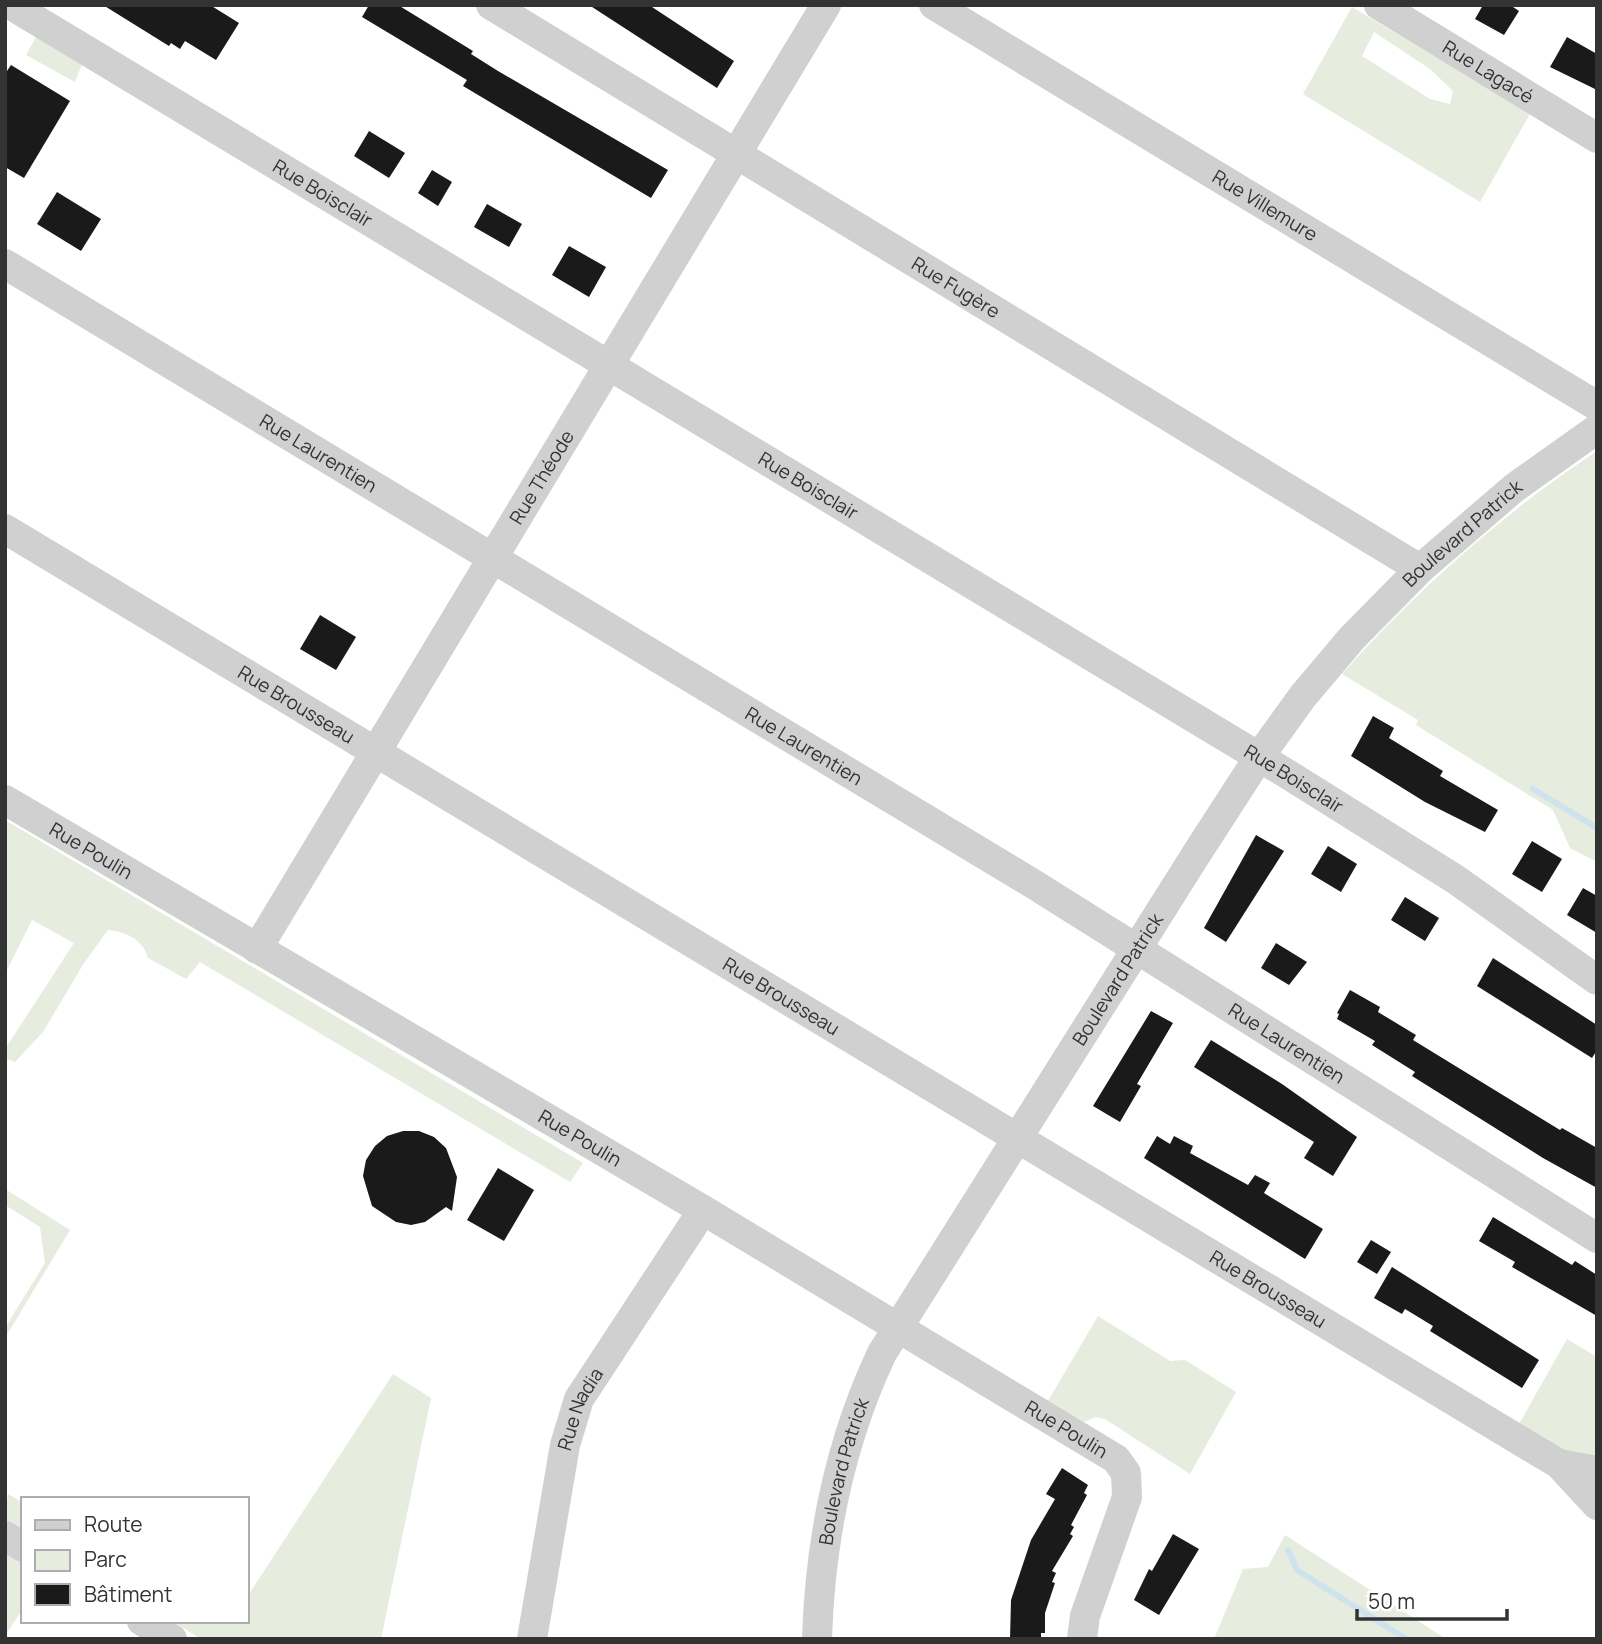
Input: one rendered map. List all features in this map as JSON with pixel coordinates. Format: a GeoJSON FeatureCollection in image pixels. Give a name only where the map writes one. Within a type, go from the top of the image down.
{"type":"FeatureCollection","features":[{"type":"Feature","properties":{"kind":"street","name":"Rue Boisclair"},"geometry":{"type":"LineString","coordinates":[[11,5],[1259,757],[1455,879],[1597,979]]}},
{"type":"Feature","properties":{"kind":"street","name":"Rue Fugère"},"geometry":{"type":"LineString","coordinates":[[491,5],[1420,569]]}},
{"type":"Feature","properties":{"kind":"street","name":"Rue Théode"},"geometry":{"type":"LineString","coordinates":[[257,949],[826,5]]}},
{"type":"Feature","properties":{"kind":"street","name":"Rue Villemure"},"geometry":{"type":"LineString","coordinates":[[934,5],[1597,406]]}},
{"type":"Feature","properties":{"kind":"street","name":"Rue Lagacé"},"geometry":{"type":"LineString","coordinates":[[1379,5],[1597,138]]}},
{"type":"Feature","properties":{"kind":"street","name":"Rue Laurentien"},"geometry":{"type":"LineString","coordinates":[[5,264],[1137,947],[1597,1238]]}},
{"type":"Feature","properties":{"kind":"street","name":"Boulevard Patrick"},"geometry":{"type":"LineString","coordinates":[[817,1639],[824,1555],[837,1485],[863,1394],[882,1353],[1259,757],[1322,672],[1420,569],[1514,488],[1597,429]]}},
{"type":"Feature","properties":{"kind":"street","name":"Rue Brousseau"},"geometry":{"type":"LineString","coordinates":[[5,529],[1559,1464],[1597,1504]]}},
{"type":"Feature","properties":{"kind":"street","name":"Rue Poulin"},"geometry":{"type":"LineString","coordinates":[[5,800],[703,1210],[1116,1459],[1126,1473],[1127,1497],[1085,1616],[1082,1639]]}},
{"type":"Feature","properties":{"kind":"street","name":"Rue Nadia"},"geometry":{"type":"LineString","coordinates":[[532,1639],[567,1437],[579,1399],[703,1210]]}},
{"type":"Feature","properties":{"kind":"street","name":"Rue Brousseau"},"geometry":{"type":"LineString","coordinates":[[1559,1464],[1597,1471]]}},
{"type":"Feature","properties":{"kind":"street"},"geometry":{"type":"LineString","coordinates":[[5,1536],[21,1546]]}},
{"type":"Feature","properties":{"kind":"green space"},"geometry":{"type":"Polygon","coordinates":[[[1352,7],[1530,114],[1480,202],[1303,94],[1352,7]],[[1374,32],[1362,56],[1430,99],[1450,104],[1453,91],[1430,69],[1374,32]]]}},
{"type":"Feature","properties":{"kind":"green space"},"geometry":{"type":"Polygon","coordinates":[[[36,37],[82,64],[75,82],[26,55],[36,37]]]}},
{"type":"Feature","properties":{"kind":"green space"},"geometry":{"type":"Polygon","coordinates":[[[1597,451],[1597,862],[1570,848],[1553,810],[1416,725],[1418,720],[1342,674],[1401,612],[1462,554],[1528,500],[1597,451]]]}},
{"type":"Feature","properties":{"kind":"green space"},"geometry":{"type":"Polygon","coordinates":[[[5,820],[583,1163],[570,1182],[200,962],[186,979],[148,958],[138,941],[115,931],[108,930],[84,963],[43,1032],[15,1062],[5,1058],[5,1049],[74,943],[32,920],[5,974],[5,820]]]}},
{"type":"Feature","properties":{"kind":"green space"},"geometry":{"type":"Polygon","coordinates":[[[5,1189],[70,1230],[5,1338],[5,1328],[45,1263],[40,1227],[5,1205],[5,1189]]]}},
{"type":"Feature","properties":{"kind":"green space"},"geometry":{"type":"Polygon","coordinates":[[[1098,1316],[1170,1361],[1185,1360],[1236,1392],[1190,1474],[1105,1419],[1096,1417],[1084,1422],[1048,1401],[1098,1316]]]}},
{"type":"Feature","properties":{"kind":"green space"},"geometry":{"type":"Polygon","coordinates":[[[1567,1339],[1597,1357],[1597,1462],[1574,1456],[1519,1424],[1567,1339]]]}},
{"type":"Feature","properties":{"kind":"green space"},"geometry":{"type":"Polygon","coordinates":[[[393,1374],[431,1398],[381,1639],[201,1639],[175,1623],[248,1623],[248,1595],[393,1374]]]}},
{"type":"Feature","properties":{"kind":"green space"},"geometry":{"type":"Polygon","coordinates":[[[8,1494],[21,1502],[21,1530],[5,1520],[8,1494]]]}},
{"type":"Feature","properties":{"kind":"green space"},"geometry":{"type":"Polygon","coordinates":[[[1285,1535],[1446,1639],[1214,1639],[1243,1569],[1268,1567],[1285,1535]]]}},
{"type":"Feature","properties":{"kind":"green space"},"geometry":{"type":"Polygon","coordinates":[[[5,1552],[21,1561],[21,1611],[5,1636],[5,1552]]]}},
{"type":"Feature","properties":{"kind":"building"},"geometry":{"type":"Polygon","coordinates":[[[103,5],[210,5],[239,23],[216,60],[185,41],[180,49],[171,43],[169,46],[103,5]]]}},
{"type":"Feature","properties":{"kind":"building"},"geometry":{"type":"Polygon","coordinates":[[[369,5],[398,5],[473,51],[471,54],[498,71],[668,170],[651,198],[463,86],[467,80],[362,17],[369,5]]]}},
{"type":"Feature","properties":{"kind":"building"},"geometry":{"type":"Polygon","coordinates":[[[589,5],[649,5],[734,61],[717,88],[589,5]]]}},
{"type":"Feature","properties":{"kind":"building"},"geometry":{"type":"Polygon","coordinates":[[[1483,5],[1510,5],[1519,11],[1504,35],[1475,19],[1483,5]]]}},
{"type":"Feature","properties":{"kind":"building"},"geometry":{"type":"Polygon","coordinates":[[[1567,37],[1597,54],[1597,90],[1550,67],[1567,37]]]}},
{"type":"Feature","properties":{"kind":"building"},"geometry":{"type":"Polygon","coordinates":[[[11,65],[70,101],[24,178],[5,167],[5,74],[11,65]]]}},
{"type":"Feature","properties":{"kind":"building"},"geometry":{"type":"Polygon","coordinates":[[[369,131],[405,153],[389,178],[354,156],[369,131]]]}},
{"type":"Feature","properties":{"kind":"building"},"geometry":{"type":"Polygon","coordinates":[[[432,170],[452,182],[438,206],[418,193],[432,170]]]}},
{"type":"Feature","properties":{"kind":"building"},"geometry":{"type":"Polygon","coordinates":[[[57,192],[101,219],[81,251],[37,224],[57,192]]]}},
{"type":"Feature","properties":{"kind":"building"},"geometry":{"type":"Polygon","coordinates":[[[487,204],[522,224],[509,247],[474,227],[487,204]]]}},
{"type":"Feature","properties":{"kind":"building"},"geometry":{"type":"Polygon","coordinates":[[[569,246],[606,267],[589,297],[552,275],[569,246]]]}},
{"type":"Feature","properties":{"kind":"building"},"geometry":{"type":"Polygon","coordinates":[[[320,615],[356,637],[336,670],[300,649],[320,615]]]}},
{"type":"Feature","properties":{"kind":"building"},"geometry":{"type":"Polygon","coordinates":[[[1373,716],[1394,728],[1389,738],[1443,771],[1440,776],[1498,810],[1485,832],[1425,802],[1351,756],[1373,716]]]}},
{"type":"Feature","properties":{"kind":"building"},"geometry":{"type":"Polygon","coordinates":[[[1256,835],[1284,851],[1226,942],[1204,928],[1256,835]]]}},
{"type":"Feature","properties":{"kind":"building"},"geometry":{"type":"Polygon","coordinates":[[[1532,841],[1562,859],[1542,892],[1512,874],[1532,841]]]}},
{"type":"Feature","properties":{"kind":"building"},"geometry":{"type":"Polygon","coordinates":[[[1328,846],[1357,864],[1341,892],[1311,874],[1328,846]]]}},
{"type":"Feature","properties":{"kind":"building"},"geometry":{"type":"Polygon","coordinates":[[[1583,888],[1597,896],[1597,933],[1567,915],[1583,888]]]}},
{"type":"Feature","properties":{"kind":"building"},"geometry":{"type":"Polygon","coordinates":[[[1405,897],[1439,918],[1425,941],[1391,920],[1405,897]]]}},
{"type":"Feature","properties":{"kind":"building"},"geometry":{"type":"Polygon","coordinates":[[[1276,943],[1307,962],[1289,985],[1261,968],[1276,943]]]}},
{"type":"Feature","properties":{"kind":"building"},"geometry":{"type":"Polygon","coordinates":[[[1493,958],[1597,1025],[1597,1050],[1592,1058],[1477,986],[1493,958]]]}},
{"type":"Feature","properties":{"kind":"building"},"geometry":{"type":"Polygon","coordinates":[[[1350,990],[1380,1007],[1378,1012],[1416,1035],[1413,1040],[1560,1130],[1562,1128],[1597,1148],[1597,1188],[1543,1158],[1412,1076],[1415,1072],[1372,1045],[1375,1041],[1337,1019],[1337,1013],[1350,990]]]}},
{"type":"Feature","properties":{"kind":"building"},"geometry":{"type":"Polygon","coordinates":[[[1151,1011],[1173,1023],[1137,1084],[1141,1086],[1120,1122],[1093,1106],[1151,1011]]]}},
{"type":"Feature","properties":{"kind":"building"},"geometry":{"type":"Polygon","coordinates":[[[1211,1040],[1282,1084],[1357,1137],[1333,1176],[1304,1158],[1314,1142],[1194,1067],[1211,1040]]]}},
{"type":"Feature","properties":{"kind":"building"},"geometry":{"type":"Polygon","coordinates":[[[403,1131],[419,1131],[434,1137],[446,1148],[457,1177],[452,1211],[446,1207],[425,1222],[411,1225],[396,1222],[372,1206],[363,1176],[366,1160],[375,1146],[387,1136],[403,1131]]]}},
{"type":"Feature","properties":{"kind":"building"},"geometry":{"type":"Polygon","coordinates":[[[1157,1136],[1170,1144],[1174,1136],[1193,1146],[1190,1153],[1248,1185],[1255,1175],[1270,1183],[1264,1193],[1323,1229],[1305,1259],[1144,1158],[1157,1136]]]}},
{"type":"Feature","properties":{"kind":"building"},"geometry":{"type":"Polygon","coordinates":[[[498,1168],[534,1190],[504,1241],[467,1220],[498,1168]]]}},
{"type":"Feature","properties":{"kind":"building"},"geometry":{"type":"Polygon","coordinates":[[[1493,1217],[1572,1265],[1575,1261],[1597,1275],[1597,1316],[1512,1267],[1515,1262],[1479,1241],[1493,1217]]]}},
{"type":"Feature","properties":{"kind":"building"},"geometry":{"type":"Polygon","coordinates":[[[1371,1240],[1391,1252],[1377,1274],[1357,1262],[1371,1240]]]}},
{"type":"Feature","properties":{"kind":"building"},"geometry":{"type":"Polygon","coordinates":[[[1392,1267],[1539,1360],[1522,1388],[1430,1331],[1433,1326],[1405,1309],[1402,1314],[1374,1298],[1392,1267]]]}},
{"type":"Feature","properties":{"kind":"building"},"geometry":{"type":"Polygon","coordinates":[[[1062,1468],[1088,1485],[1084,1493],[1087,1495],[1071,1525],[1074,1527],[1070,1534],[1073,1536],[1052,1571],[1056,1573],[1052,1582],[1055,1583],[1045,1613],[1045,1633],[1041,1633],[1041,1639],[1010,1639],[1011,1600],[1031,1540],[1055,1499],[1046,1494],[1062,1468]]]}},
{"type":"Feature","properties":{"kind":"building"},"geometry":{"type":"Polygon","coordinates":[[[1173,1534],[1199,1549],[1159,1615],[1134,1600],[1149,1569],[1152,1571],[1173,1534]]]}},
{"type":"Feature","properties":{"kind":"waterway"},"geometry":{"type":"LineString","coordinates":[[1533,789],[1597,828]]}},
{"type":"Feature","properties":{"kind":"waterway"},"geometry":{"type":"LineString","coordinates":[[1288,1550],[1297,1570],[1406,1639]]}}]}
